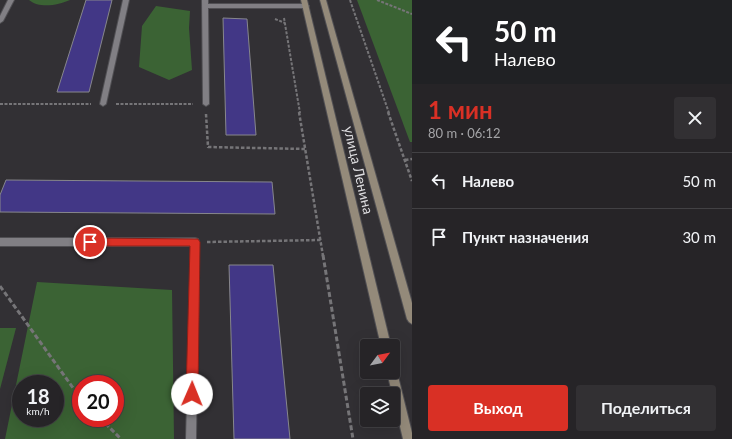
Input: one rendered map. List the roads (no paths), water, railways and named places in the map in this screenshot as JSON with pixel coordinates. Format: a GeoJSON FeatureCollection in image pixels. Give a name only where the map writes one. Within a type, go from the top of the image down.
{"type":"FeatureCollection","features":[{"type":"Feature","properties":{"kind":"main road","name":"улица Ленина"},"geometry":{"type":"LineString","coordinates":[[323,0],[412,319]]}},
{"type":"Feature","properties":{"kind":"main road","name":"улица Ленина"},"geometry":{"type":"LineString","coordinates":[[305,3],[384,339]]}},
{"type":"Feature","properties":{"kind":"main road"},"geometry":{"type":"LineString","coordinates":[[394,379],[408,439]]}},
{"type":"Feature","properties":{"kind":"lane"},"geometry":{"type":"LineString","coordinates":[[0,21],[11,0]]}},
{"type":"Feature","properties":{"kind":"lane"},"geometry":{"type":"LineString","coordinates":[[103,104],[126,0]]}},
{"type":"Feature","properties":{"kind":"lane"},"geometry":{"type":"LineString","coordinates":[[206,104],[205,3],[282,6],[305,3]]}},
{"type":"Feature","properties":{"kind":"lane"},"geometry":{"type":"LineString","coordinates":[[0,242],[195,242],[191,439]]}}]}
